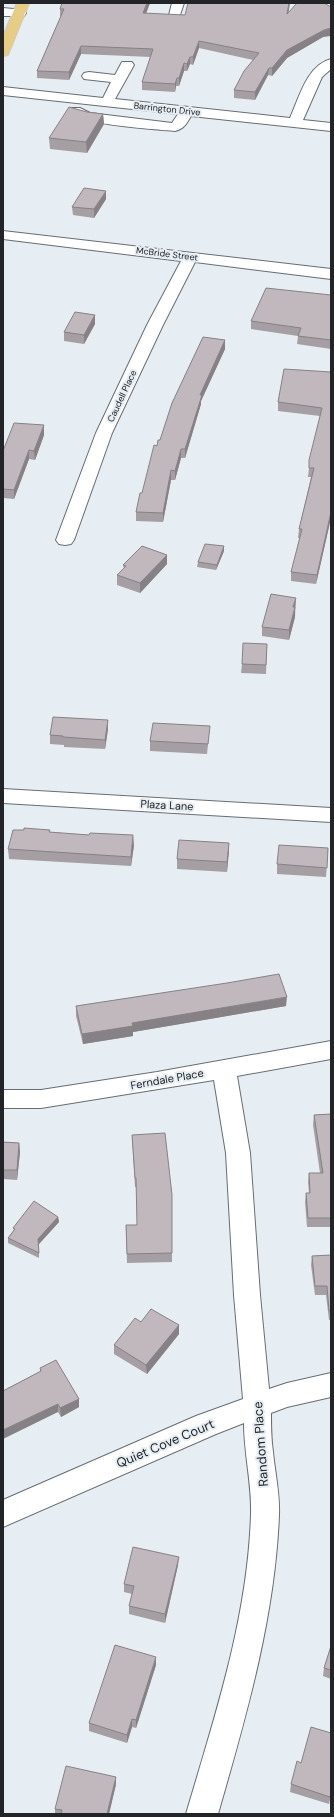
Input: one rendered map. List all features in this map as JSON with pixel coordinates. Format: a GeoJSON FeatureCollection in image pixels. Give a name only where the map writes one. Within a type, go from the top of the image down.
{"type":"FeatureCollection","features":[{"type":"Feature","properties":{"kind":"main road"},"geometry":{"type":"LineString","coordinates":[[3,52],[21,8]]}},
{"type":"Feature","properties":{"kind":"street"},"geometry":{"type":"LineString","coordinates":[[3,12],[21,8]]}},
{"type":"Feature","properties":{"kind":"street"},"geometry":{"type":"LineString","coordinates":[[295,123],[316,75],[331,63]]}},
{"type":"Feature","properties":{"kind":"street"},"geometry":{"type":"LineString","coordinates":[[107,102],[127,65]]}},
{"type":"Feature","properties":{"kind":"street"},"geometry":{"type":"LineString","coordinates":[[89,76],[120,79]]}},
{"type":"Feature","properties":{"kind":"street","name":"Barrington Drive"},"geometry":{"type":"LineString","coordinates":[[3,91],[331,127]]}},
{"type":"Feature","properties":{"kind":"street"},"geometry":{"type":"LineString","coordinates":[[77,99],[71,104],[75,111],[87,116],[146,125],[175,127],[181,122],[187,111]]}},
{"type":"Feature","properties":{"kind":"street","name":"McBride Street"},"geometry":{"type":"LineString","coordinates":[[3,235],[331,274]]}},
{"type":"Feature","properties":{"kind":"street","name":"Caudell Place"},"geometry":{"type":"LineString","coordinates":[[65,540],[104,433],[155,325],[190,257]]}},
{"type":"Feature","properties":{"kind":"street","name":"Plaza Lane"},"geometry":{"type":"LineString","coordinates":[[3,796],[331,815]]}},
{"type":"Feature","properties":{"kind":"street","name":"Ferndale Place"},"geometry":{"type":"LineString","coordinates":[[3,1099],[41,1099],[331,1050]]}},
{"type":"Feature","properties":{"kind":"street","name":"Random Place"},"geometry":{"type":"LineString","coordinates":[[202,1814],[239,1682],[253,1621],[261,1570],[265,1513],[263,1478],[258,1444],[257,1406],[247,1297],[238,1146],[232,1103],[224,1069]]}},
{"type":"Feature","properties":{"kind":"street","name":"Quiet Cove Court"},"geometry":{"type":"LineString","coordinates":[[3,1514],[206,1426],[287,1395],[331,1385]]}},
{"type":"Feature","properties":{"kind":"building"},"geometry":{"type":"Polygon","coordinates":[[[62,3],[147,3],[143,13],[185,15],[188,3],[289,3],[287,14],[297,3],[324,3],[331,7],[331,28],[324,30],[287,50],[272,68],[269,68],[255,92],[234,90],[244,71],[259,53],[199,41],[193,57],[190,57],[187,64],[184,63],[179,78],[177,78],[175,84],[142,82],[153,49],[81,46],[69,72],[37,71],[64,9],[60,9],[62,3]]]}},
{"type":"Feature","properties":{"kind":"building"},"geometry":{"type":"Polygon","coordinates":[[[69,107],[87,112],[103,114],[86,142],[49,138],[69,107]]]}},
{"type":"Feature","properties":{"kind":"building"},"geometry":{"type":"Polygon","coordinates":[[[84,188],[106,191],[94,209],[72,207],[84,188]]]}},
{"type":"Feature","properties":{"kind":"building"},"geometry":{"type":"Polygon","coordinates":[[[266,288],[331,295],[331,340],[298,336],[301,328],[251,321],[266,288]]]}},
{"type":"Feature","properties":{"kind":"building"},"geometry":{"type":"Polygon","coordinates":[[[75,312],[95,315],[84,335],[64,332],[75,312]]]}},
{"type":"Feature","properties":{"kind":"building"},"geometry":{"type":"Polygon","coordinates":[[[203,337],[225,340],[200,395],[202,395],[185,449],[181,449],[175,471],[171,470],[163,513],[136,512],[154,445],[157,446],[158,440],[160,440],[172,403],[203,337]]]}},
{"type":"Feature","properties":{"kind":"building"},"geometry":{"type":"Polygon","coordinates":[[[284,369],[331,372],[331,512],[317,575],[291,572],[302,529],[299,529],[314,468],[309,468],[309,460],[322,408],[278,402],[284,369]]]}},
{"type":"Feature","properties":{"kind":"building"},"geometry":{"type":"Polygon","coordinates":[[[14,423],[44,425],[34,451],[29,450],[14,490],[3,489],[3,451],[14,423]]]}},
{"type":"Feature","properties":{"kind":"building"},"geometry":{"type":"Polygon","coordinates":[[[205,544],[224,546],[217,565],[198,562],[205,544]]]}},
{"type":"Feature","properties":{"kind":"building"},"geometry":{"type":"Polygon","coordinates":[[[142,546],[167,555],[140,583],[117,575],[126,566],[123,565],[142,546]]]}},
{"type":"Feature","properties":{"kind":"building"},"geometry":{"type":"Polygon","coordinates":[[[271,594],[296,598],[289,630],[262,627],[271,594]]]}},
{"type":"Feature","properties":{"kind":"building"},"geometry":{"type":"Polygon","coordinates":[[[243,643],[267,644],[266,665],[242,664],[243,643]]]}},
{"type":"Feature","properties":{"kind":"building"},"geometry":{"type":"Polygon","coordinates":[[[53,717],[108,720],[105,740],[50,735],[53,717]]]}},
{"type":"Feature","properties":{"kind":"building"},"geometry":{"type":"Polygon","coordinates":[[[153,723],[210,726],[208,744],[150,741],[153,723]]]}},
{"type":"Feature","properties":{"kind":"building"},"geometry":{"type":"Polygon","coordinates":[[[24,828],[50,830],[49,832],[89,835],[90,833],[133,835],[131,857],[8,849],[13,830],[24,830],[24,828]]]}},
{"type":"Feature","properties":{"kind":"building"},"geometry":{"type":"Polygon","coordinates":[[[179,840],[229,843],[227,862],[177,859],[179,840]]]}},
{"type":"Feature","properties":{"kind":"building"},"geometry":{"type":"Polygon","coordinates":[[[279,845],[328,848],[327,868],[277,864],[279,845]]]}},
{"type":"Feature","properties":{"kind":"building"},"geometry":{"type":"Polygon","coordinates":[[[279,974],[287,997],[132,1023],[133,1026],[82,1034],[76,1006],[279,974]]]}},
{"type":"Feature","properties":{"kind":"building"},"geometry":{"type":"Polygon","coordinates":[[[331,1114],[331,1218],[308,1218],[306,1193],[310,1193],[309,1173],[323,1173],[314,1115],[331,1114]]]}},
{"type":"Feature","properties":{"kind":"building"},"geometry":{"type":"Polygon","coordinates":[[[165,1133],[172,1195],[172,1253],[127,1254],[126,1225],[137,1225],[136,1178],[132,1135],[165,1133]]]}},
{"type":"Feature","properties":{"kind":"building"},"geometry":{"type":"Polygon","coordinates":[[[3,1142],[19,1143],[17,1170],[3,1170],[3,1142]]]}},
{"type":"Feature","properties":{"kind":"building"},"geometry":{"type":"Polygon","coordinates":[[[34,1201],[58,1217],[38,1239],[39,1253],[8,1238],[15,1229],[13,1228],[34,1201]]]}},
{"type":"Feature","properties":{"kind":"building"},"geometry":{"type":"Polygon","coordinates":[[[331,1255],[331,1311],[329,1311],[327,1286],[315,1286],[312,1256],[331,1255]]]}},
{"type":"Feature","properties":{"kind":"building"},"geometry":{"type":"Polygon","coordinates":[[[151,1309],[179,1325],[146,1365],[114,1345],[135,1318],[141,1322],[151,1309]]]}},
{"type":"Feature","properties":{"kind":"building"},"geometry":{"type":"Polygon","coordinates":[[[56,1360],[79,1399],[60,1408],[58,1404],[3,1430],[3,1391],[41,1371],[40,1368],[56,1360]]]}},
{"type":"Feature","properties":{"kind":"building"},"geometry":{"type":"Polygon","coordinates":[[[133,1547],[179,1557],[165,1614],[129,1606],[134,1586],[124,1584],[133,1547]]]}},
{"type":"Feature","properties":{"kind":"building"},"geometry":{"type":"Polygon","coordinates":[[[115,1645],[156,1657],[136,1720],[132,1719],[127,1735],[89,1723],[115,1645]]]}},
{"type":"Feature","properties":{"kind":"building"},"geometry":{"type":"Polygon","coordinates":[[[331,1646],[331,1670],[324,1668],[331,1646]]]}},
{"type":"Feature","properties":{"kind":"building"},"geometry":{"type":"Polygon","coordinates":[[[311,1727],[331,1733],[330,1797],[291,1784],[297,1761],[301,1763],[311,1727]]]}},
{"type":"Feature","properties":{"kind":"building"},"geometry":{"type":"Polygon","coordinates":[[[66,1766],[116,1777],[107,1814],[61,1814],[62,1810],[55,1809],[66,1766]]]}}]}
